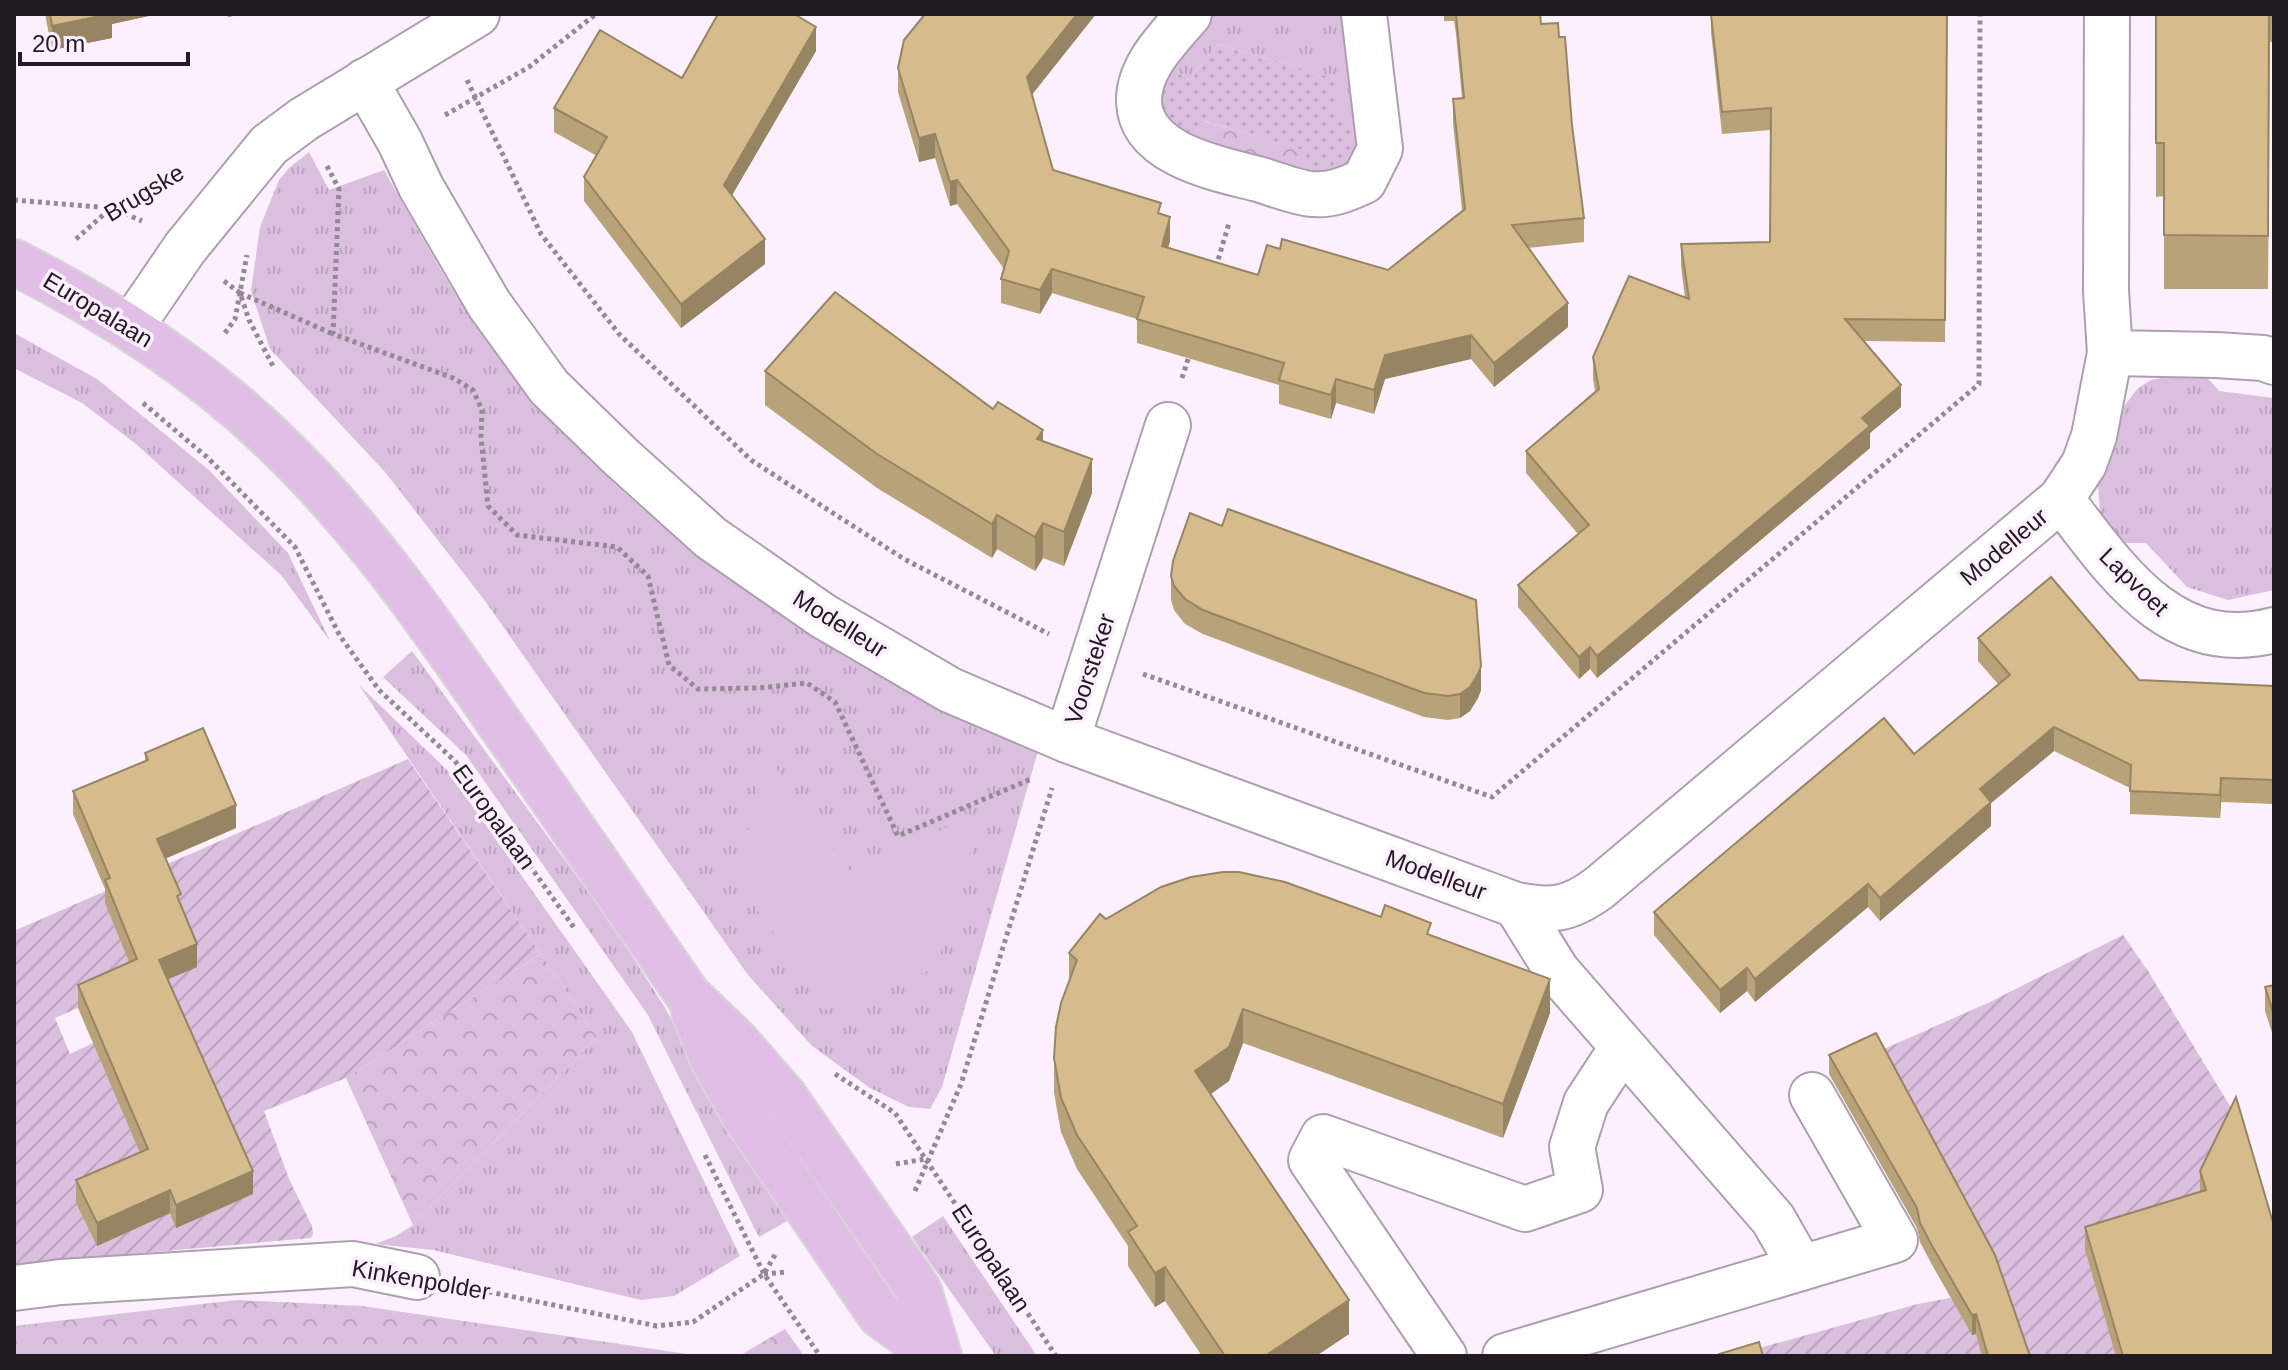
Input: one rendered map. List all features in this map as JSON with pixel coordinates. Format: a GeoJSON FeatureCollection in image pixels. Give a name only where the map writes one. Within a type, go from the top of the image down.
{"type":"FeatureCollection","features":[{"type":"Feature","properties":{"kind":"main road","name":"Europalaan"},"geometry":{"type":"LineString","coordinates":[[14,262],[131,327],[193,372],[268,435],[359,529],[425,615],[688,995],[712,1058],[747,1120],[880,1315],[937,1356]]}},
{"type":"Feature","properties":{"kind":"street"},"geometry":{"type":"LineString","coordinates":[[131,327],[185,248],[269,145],[304,119],[477,14]]}},
{"type":"Feature","properties":{"kind":"street"},"geometry":{"type":"LineString","coordinates":[[1189,14],[1142,76],[1139,103],[1144,121],[1160,142],[1189,160],[1312,194],[1337,193],[1364,181],[1380,149],[1364,14]]}},
{"type":"Feature","properties":{"kind":"street","name":"Modelleur"},"geometry":{"type":"LineString","coordinates":[[365,81],[400,142],[421,187],[489,304],[549,387],[711,538],[823,616],[950,690],[1067,740],[1516,905],[1547,911],[1579,903],[2061,499],[2084,464],[2094,436],[2110,353],[2106,291],[2107,14]]}},
{"type":"Feature","properties":{"kind":"street"},"geometry":{"type":"LineString","coordinates":[[2110,353],[2216,355],[2263,358],[2274,362]]}},
{"type":"Feature","properties":{"kind":"street","name":"Voorsteker"},"geometry":{"type":"LineString","coordinates":[[1067,740],[1168,425]]}},
{"type":"Feature","properties":{"kind":"street","name":"Lapvoet"},"geometry":{"type":"LineString","coordinates":[[2061,499],[2136,591],[2169,618],[2205,633],[2251,636],[2274,630]]}},
{"type":"Feature","properties":{"kind":"street","name":"Modelleur"},"geometry":{"type":"LineString","coordinates":[[1516,905],[1557,971],[1773,1219],[1801,1268]]}},
{"type":"Feature","properties":{"kind":"street"},"geometry":{"type":"LineString","coordinates":[[1444,1356],[1311,1160],[1323,1137],[1525,1209],[1580,1190],[1572,1147],[1586,1103],[1622,1048]]}},
{"type":"Feature","properties":{"kind":"street"},"geometry":{"type":"LineString","coordinates":[[1505,1356],[1895,1240],[1812,1095]]}},
{"type":"Feature","properties":{"kind":"street","name":"Kinkenpolder"},"geometry":{"type":"LineString","coordinates":[[14,1288],[61,1282],[353,1264],[417,1277]]}},
{"type":"Feature","properties":{"kind":"path"},"geometry":{"type":"LineString","coordinates":[[596,14],[529,67],[475,97],[541,234],[619,334],[751,460],[904,559],[1094,657],[1492,797],[1979,384],[1980,14]]}},
{"type":"Feature","properties":{"kind":"path"},"geometry":{"type":"LineString","coordinates":[[304,119],[339,189],[333,334]]}},
{"type":"Feature","properties":{"kind":"path","name":"Brugske"},"geometry":{"type":"LineString","coordinates":[[53,282],[76,239],[111,208],[178,172]]}},
{"type":"Feature","properties":{"kind":"path"},"geometry":{"type":"LineString","coordinates":[[1213,278],[1244,176]]}},
{"type":"Feature","properties":{"kind":"path"},"geometry":{"type":"LineString","coordinates":[[193,372],[235,319],[248,249]]}},
{"type":"Feature","properties":{"kind":"path"},"geometry":{"type":"LineString","coordinates":[[240,293],[333,334],[453,378],[473,390],[482,410],[481,437],[488,506],[517,535],[617,547],[648,576],[669,665],[698,689],[807,683],[835,702],[898,836],[1028,782],[1067,740]]}},
{"type":"Feature","properties":{"kind":"path"},"geometry":{"type":"LineString","coordinates":[[1168,425],[1190,352]]}},
{"type":"Feature","properties":{"kind":"path","name":"Europalaan"},"geometry":{"type":"LineString","coordinates":[[193,372],[154,413],[208,458],[295,547],[340,636],[379,690],[455,761],[579,935]]}},
{"type":"Feature","properties":{"kind":"path","name":"Voorsteker"},"geometry":{"type":"LineString","coordinates":[[926,1159],[961,1084],[1067,740]]}},
{"type":"Feature","properties":{"kind":"path"},"geometry":{"type":"LineString","coordinates":[[700,1146],[764,1274],[820,1356]]}},
{"type":"Feature","properties":{"kind":"path","name":"Europalaan"},"geometry":{"type":"LineString","coordinates":[[926,1159],[1056,1356]]}},
{"type":"Feature","properties":{"kind":"path","name":"Kinkenpolder"},"geometry":{"type":"LineString","coordinates":[[417,1277],[657,1326],[693,1322],[764,1274]]}},
{"type":"Feature","properties":{"kind":"green space"},"geometry":{"type":"Polygon","coordinates":[[[1209,14],[1354,14],[1364,119],[1339,121],[1334,79],[1218,44],[1189,80],[1169,66],[1209,14]]]}},
{"type":"Feature","properties":{"kind":"green space"},"geometry":{"type":"Polygon","coordinates":[[[1218,44],[1335,79],[1339,120],[1364,119],[1357,148],[1347,165],[1330,173],[1300,176],[1306,151],[1205,121],[1196,145],[1180,135],[1163,111],[1159,93],[1161,79],[1169,66],[1189,80],[1218,44]]]}},
{"type":"Feature","properties":{"kind":"green space"},"geometry":{"type":"Polygon","coordinates":[[[1204,121],[1307,151],[1300,176],[1196,145],[1204,121]]]}},
{"type":"Feature","properties":{"kind":"green space"},"geometry":{"type":"Polygon","coordinates":[[[309,152],[329,190],[384,170],[447,280],[500,359],[590,460],[668,530],[752,594],[839,650],[1038,751],[942,1087],[930,1109],[909,1107],[870,1088],[812,1046],[748,975],[485,601],[385,472],[270,349],[251,291],[260,227],[279,180],[309,152]]]}},
{"type":"Feature","properties":{"kind":"green space"},"geometry":{"type":"Polygon","coordinates":[[[14,333],[97,379],[209,470],[288,553],[330,641],[281,575],[136,444],[82,403],[14,368],[14,333]]]}},
{"type":"Feature","properties":{"kind":"green space"},"geometry":{"type":"Polygon","coordinates":[[[2206,376],[2219,391],[2274,398],[2274,590],[2228,600],[2187,587],[2146,543],[2121,543],[2100,514],[2098,484],[2125,405],[2138,388],[2151,380],[2165,377],[2206,376]]]}},
{"type":"Feature","properties":{"kind":"green space"},"geometry":{"type":"Polygon","coordinates":[[[412,651],[608,919],[664,1006],[729,1126],[789,1220],[759,1237],[648,1015],[466,755],[383,677],[412,651]]]}},
{"type":"Feature","properties":{"kind":"green space"},"geometry":{"type":"Polygon","coordinates":[[[359,685],[447,770],[632,1032],[740,1256],[674,1296],[641,1300],[433,1250],[375,1244],[413,1225],[597,1037],[359,685]]]}},
{"type":"Feature","properties":{"kind":"green space"},"geometry":{"type":"Polygon","coordinates":[[[767,755],[848,871],[983,811],[936,968],[826,1010],[736,878],[767,755]]]}},
{"type":"Feature","properties":{"kind":"green space"},"geometry":{"type":"Polygon","coordinates":[[[408,759],[541,954],[346,1078],[264,1111],[289,1179],[312,1226],[311,1238],[97,1257],[14,1269],[14,931],[408,759]],[[105,996],[55,1018],[70,1054],[93,1043],[105,996]]]}},
{"type":"Feature","properties":{"kind":"green space"},"geometry":{"type":"Polygon","coordinates":[[[2123,935],[2233,1111],[2274,1356],[1731,1356],[1918,1304],[2002,1288],[1875,1053],[1990,1002],[2123,935]]]}},
{"type":"Feature","properties":{"kind":"green space"},"geometry":{"type":"Polygon","coordinates":[[[541,954],[597,1037],[413,1225],[346,1078],[541,954]]]}},
{"type":"Feature","properties":{"kind":"green space"},"geometry":{"type":"Polygon","coordinates":[[[943,1216],[1037,1356],[996,1356],[912,1237],[943,1216]]]}},
{"type":"Feature","properties":{"kind":"green space"},"geometry":{"type":"Polygon","coordinates":[[[237,1300],[362,1306],[701,1356],[14,1356],[14,1326],[237,1300]]]}},
{"type":"Feature","properties":{"kind":"green space"},"geometry":{"type":"Polygon","coordinates":[[[785,1329],[804,1356],[739,1356],[785,1329]]]}},
{"type":"Feature","properties":{"kind":"building"},"geometry":{"type":"Polygon","coordinates":[[[50,14],[110,14],[52,26],[50,14]]]}},
{"type":"Feature","properties":{"kind":"building"},"geometry":{"type":"Polygon","coordinates":[[[718,14],[794,14],[816,27],[724,185],[765,239],[681,304],[584,177],[607,137],[554,108],[600,30],[682,78],[718,14]]]}},
{"type":"Feature","properties":{"kind":"building"},"geometry":{"type":"Polygon","coordinates":[[[925,14],[1077,14],[1027,77],[1053,170],[1161,203],[1158,213],[1170,217],[1162,246],[1258,275],[1267,245],[1280,249],[1282,239],[1388,270],[1465,209],[1453,99],[1464,98],[1456,14],[1540,14],[1541,24],[1558,23],[1559,37],[1565,37],[1584,218],[1512,225],[1568,303],[1494,363],[1471,335],[1385,355],[1374,390],[1336,379],[1331,395],[1279,380],[1284,363],[1137,319],[1144,297],[1052,269],[1040,290],[1001,279],[1009,251],[957,180],[950,182],[935,134],[919,138],[898,68],[904,40],[925,14]]]}},
{"type":"Feature","properties":{"kind":"building"},"geometry":{"type":"Polygon","coordinates":[[[1711,14],[1947,14],[1945,320],[1845,319],[1901,385],[1862,418],[1870,426],[1597,656],[1590,647],[1579,657],[1518,585],[1589,525],[1526,451],[1599,389],[1593,357],[1629,276],[1689,299],[1681,244],[1770,242],[1771,108],[1722,112],[1711,14]]]}},
{"type":"Feature","properties":{"kind":"building"},"geometry":{"type":"Polygon","coordinates":[[[2156,14],[2269,14],[2268,236],[2164,235],[2164,143],[2156,143],[2156,14]]]}},
{"type":"Feature","properties":{"kind":"building"},"geometry":{"type":"Polygon","coordinates":[[[835,292],[993,409],[998,402],[1043,430],[1037,439],[1092,459],[1064,532],[1043,523],[1035,537],[997,515],[992,524],[877,454],[765,371],[835,292]]]}},
{"type":"Feature","properties":{"kind":"building"},"geometry":{"type":"Polygon","coordinates":[[[1228,509],[1476,600],[1481,666],[1470,687],[1460,694],[1448,696],[1424,693],[1203,610],[1185,599],[1174,586],[1171,576],[1173,561],[1190,513],[1222,526],[1228,509]]]}},
{"type":"Feature","properties":{"kind":"building"},"geometry":{"type":"Polygon","coordinates":[[[2051,577],[2139,680],[2274,686],[2274,780],[2221,778],[2220,795],[2130,791],[2131,765],[2054,727],[1980,789],[1991,802],[1880,898],[1868,884],[1755,979],[1747,968],[1720,990],[1654,912],[1884,718],[1914,754],[2010,675],[1978,638],[2051,577]]]}},
{"type":"Feature","properties":{"kind":"building"},"geometry":{"type":"Polygon","coordinates":[[[203,728],[236,805],[157,839],[181,894],[177,896],[197,944],[159,960],[253,1171],[176,1205],[170,1190],[97,1223],[76,1180],[148,1149],[78,985],[137,959],[105,880],[110,878],[73,791],[148,760],[145,753],[203,728]]]}},
{"type":"Feature","properties":{"kind":"building"},"geometry":{"type":"Polygon","coordinates":[[[1239,872],[1285,882],[1381,917],[1385,905],[1431,923],[1427,934],[1550,979],[1503,1104],[1243,1009],[1229,1047],[1195,1071],[1349,1300],[1265,1356],[1225,1356],[1165,1267],[1155,1273],[1128,1232],[1137,1226],[1077,1135],[1061,1098],[1054,1058],[1061,1003],[1077,960],[1069,953],[1100,914],[1106,919],[1161,887],[1191,877],[1239,872]]]}},
{"type":"Feature","properties":{"kind":"building"},"geometry":{"type":"Polygon","coordinates":[[[2274,985],[2274,1015],[2265,987],[2274,985]]]}},
{"type":"Feature","properties":{"kind":"building"},"geometry":{"type":"Polygon","coordinates":[[[1876,1033],[1995,1255],[2030,1356],[1988,1356],[1976,1314],[1972,1315],[1931,1244],[1920,1223],[1917,1208],[1829,1055],[1876,1033]]]}},
{"type":"Feature","properties":{"kind":"building"},"geometry":{"type":"Polygon","coordinates":[[[2236,1097],[2274,1226],[2274,1356],[2123,1356],[2085,1227],[2206,1190],[2200,1171],[2236,1097]]]}},
{"type":"Feature","properties":{"kind":"building"},"geometry":{"type":"Polygon","coordinates":[[[1759,1342],[1763,1356],[1719,1354],[1759,1342]]]}}]}
